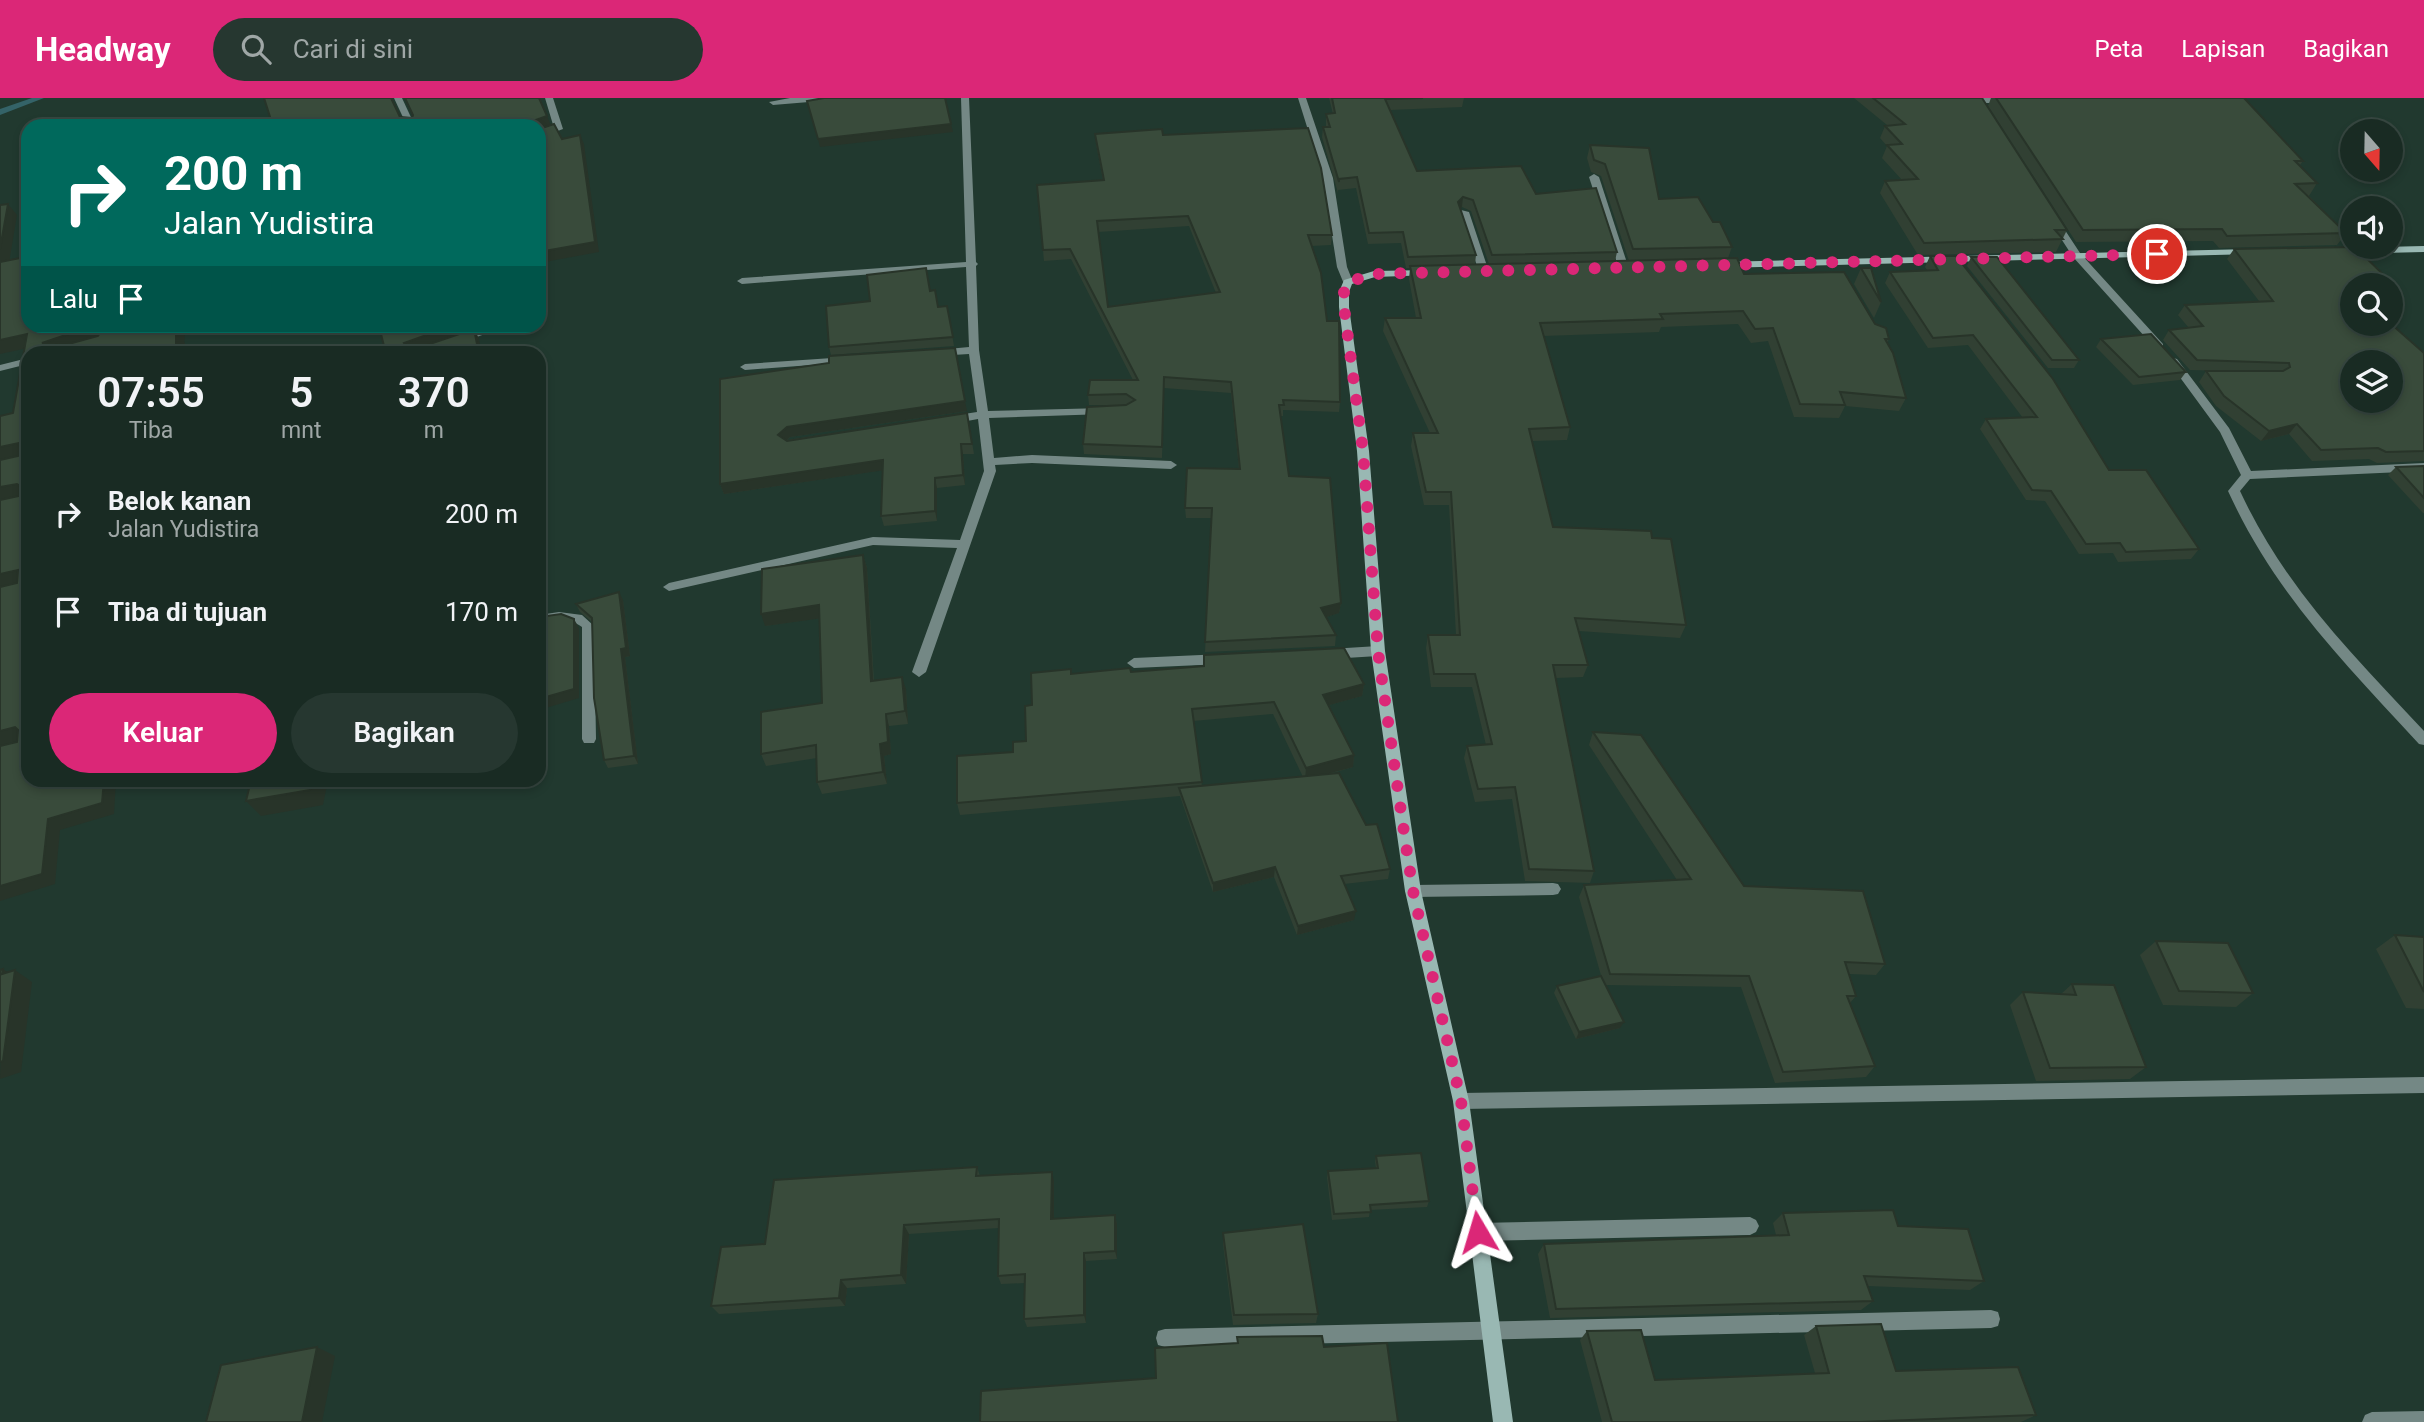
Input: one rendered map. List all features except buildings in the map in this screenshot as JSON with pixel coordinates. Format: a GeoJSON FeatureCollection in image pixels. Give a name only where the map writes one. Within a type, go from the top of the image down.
{"type":"FeatureCollection","features":[{"type":"Feature","properties":{"kind":"street"},"geometry":{"type":"LineString","coordinates":[[398,98],[408,119]]}},
{"type":"Feature","properties":{"kind":"street"},"geometry":{"type":"LineString","coordinates":[[546,133],[559,129],[550,98]]}},
{"type":"Feature","properties":{"kind":"street"},"geometry":{"type":"LineString","coordinates":[[773,102],[821,98]]}},
{"type":"Feature","properties":{"kind":"street"},"geometry":{"type":"LineString","coordinates":[[919,671],[990,471],[974,350],[965,98]]}},
{"type":"Feature","properties":{"kind":"street"},"geometry":{"type":"LineString","coordinates":[[1301,98],[1328,178],[1342,267],[1348,282],[1344,292],[1344,307],[1363,451],[1378,652],[1413,891],[1461,1101],[1503,1422]]}},
{"type":"Feature","properties":{"kind":"street"},"geometry":{"type":"LineString","coordinates":[[1976,99],[2025,100]]}},
{"type":"Feature","properties":{"kind":"street"},"geometry":{"type":"LineString","coordinates":[[1976,99],[1983,110]]}},
{"type":"Feature","properties":{"kind":"street"},"geometry":{"type":"LineString","coordinates":[[1594,177],[1624,269]]}},
{"type":"Feature","properties":{"kind":"street"},"geometry":{"type":"LineString","coordinates":[[2047,208],[2076,255],[2186,376],[2225,431],[2247,475]]}},
{"type":"Feature","properties":{"kind":"street"},"geometry":{"type":"LineString","coordinates":[[1464,212],[1484,272]]}},
{"type":"Feature","properties":{"kind":"street"},"geometry":{"type":"LineString","coordinates":[[2327,251],[2424,249]]}},
{"type":"Feature","properties":{"kind":"street"},"geometry":{"type":"LineString","coordinates":[[1712,265],[2257,252]]}},
{"type":"Feature","properties":{"kind":"street"},"geometry":{"type":"LineString","coordinates":[[1954,259],[1962,269]]}},
{"type":"Feature","properties":{"kind":"street"},"geometry":{"type":"LineString","coordinates":[[1832,261],[1839,273]]}},
{"type":"Feature","properties":{"kind":"street"},"geometry":{"type":"LineString","coordinates":[[742,281],[973,264]]}},
{"type":"Feature","properties":{"kind":"street"},"geometry":{"type":"LineString","coordinates":[[1610,269],[1636,268]]}},
{"type":"Feature","properties":{"kind":"street"},"geometry":{"type":"LineString","coordinates":[[1470,272],[1498,272]]}},
{"type":"Feature","properties":{"kind":"street"},"geometry":{"type":"LineString","coordinates":[[1348,282],[1374,274],[1443,273]]}},
{"type":"Feature","properties":{"kind":"street"},"geometry":{"type":"LineString","coordinates":[[442,345],[480,333]]}},
{"type":"Feature","properties":{"kind":"street"},"geometry":{"type":"LineString","coordinates":[[920,354],[974,350]]}},
{"type":"Feature","properties":{"kind":"street"},"geometry":{"type":"LineString","coordinates":[[745,367],[866,358]]}},
{"type":"Feature","properties":{"kind":"street"},"geometry":{"type":"LineString","coordinates":[[0,368],[21,363]]}},
{"type":"Feature","properties":{"kind":"street"},"geometry":{"type":"LineString","coordinates":[[2186,376],[2199,376]]}},
{"type":"Feature","properties":{"kind":"street"},"geometry":{"type":"LineString","coordinates":[[941,421],[982,415],[1114,411]]}},
{"type":"Feature","properties":{"kind":"street"},"geometry":{"type":"LineString","coordinates":[[989,462],[1032,459],[1171,465]]}},
{"type":"Feature","properties":{"kind":"street"},"geometry":{"type":"LineString","coordinates":[[2424,467],[2247,475],[2234,491],[2243,514],[2301,604],[2424,740]]}},
{"type":"Feature","properties":{"kind":"street"},"geometry":{"type":"LineString","coordinates":[[668,587],[873,541],[964,544]]}},
{"type":"Feature","properties":{"kind":"street"},"geometry":{"type":"LineString","coordinates":[[546,619],[569,616],[583,619],[589,626],[589,739]]}},
{"type":"Feature","properties":{"kind":"street"},"geometry":{"type":"LineString","coordinates":[[1320,655],[1378,652]]}},
{"type":"Feature","properties":{"kind":"street"},"geometry":{"type":"LineString","coordinates":[[1134,663],[1240,658]]}},
{"type":"Feature","properties":{"kind":"street"},"geometry":{"type":"LineString","coordinates":[[1413,891],[1553,889]]}},
{"type":"Feature","properties":{"kind":"street"},"geometry":{"type":"LineString","coordinates":[[1461,1101],[2424,1085]]}},
{"type":"Feature","properties":{"kind":"street"},"geometry":{"type":"LineString","coordinates":[[1478,1232],[1750,1226]]}},
{"type":"Feature","properties":{"kind":"street"},"geometry":{"type":"LineString","coordinates":[[1165,1338],[1991,1319]]}},
{"type":"Feature","properties":{"kind":"street"},"geometry":{"type":"LineString","coordinates":[[2372,1422],[2424,1421]]}},
{"type":"Feature","properties":{"kind":"waterway"},"geometry":{"type":"LineString","coordinates":[[0,112],[40,98]]}},
{"type":"Feature","properties":{"kind":"route"},"geometry":{"type":"LineString","coordinates":[[1478,1232],[1461,1101],[1413,891],[1378,652],[1363,451],[1344,307],[1344,292],[1348,282],[1374,274],[2157,254]]}}]}
